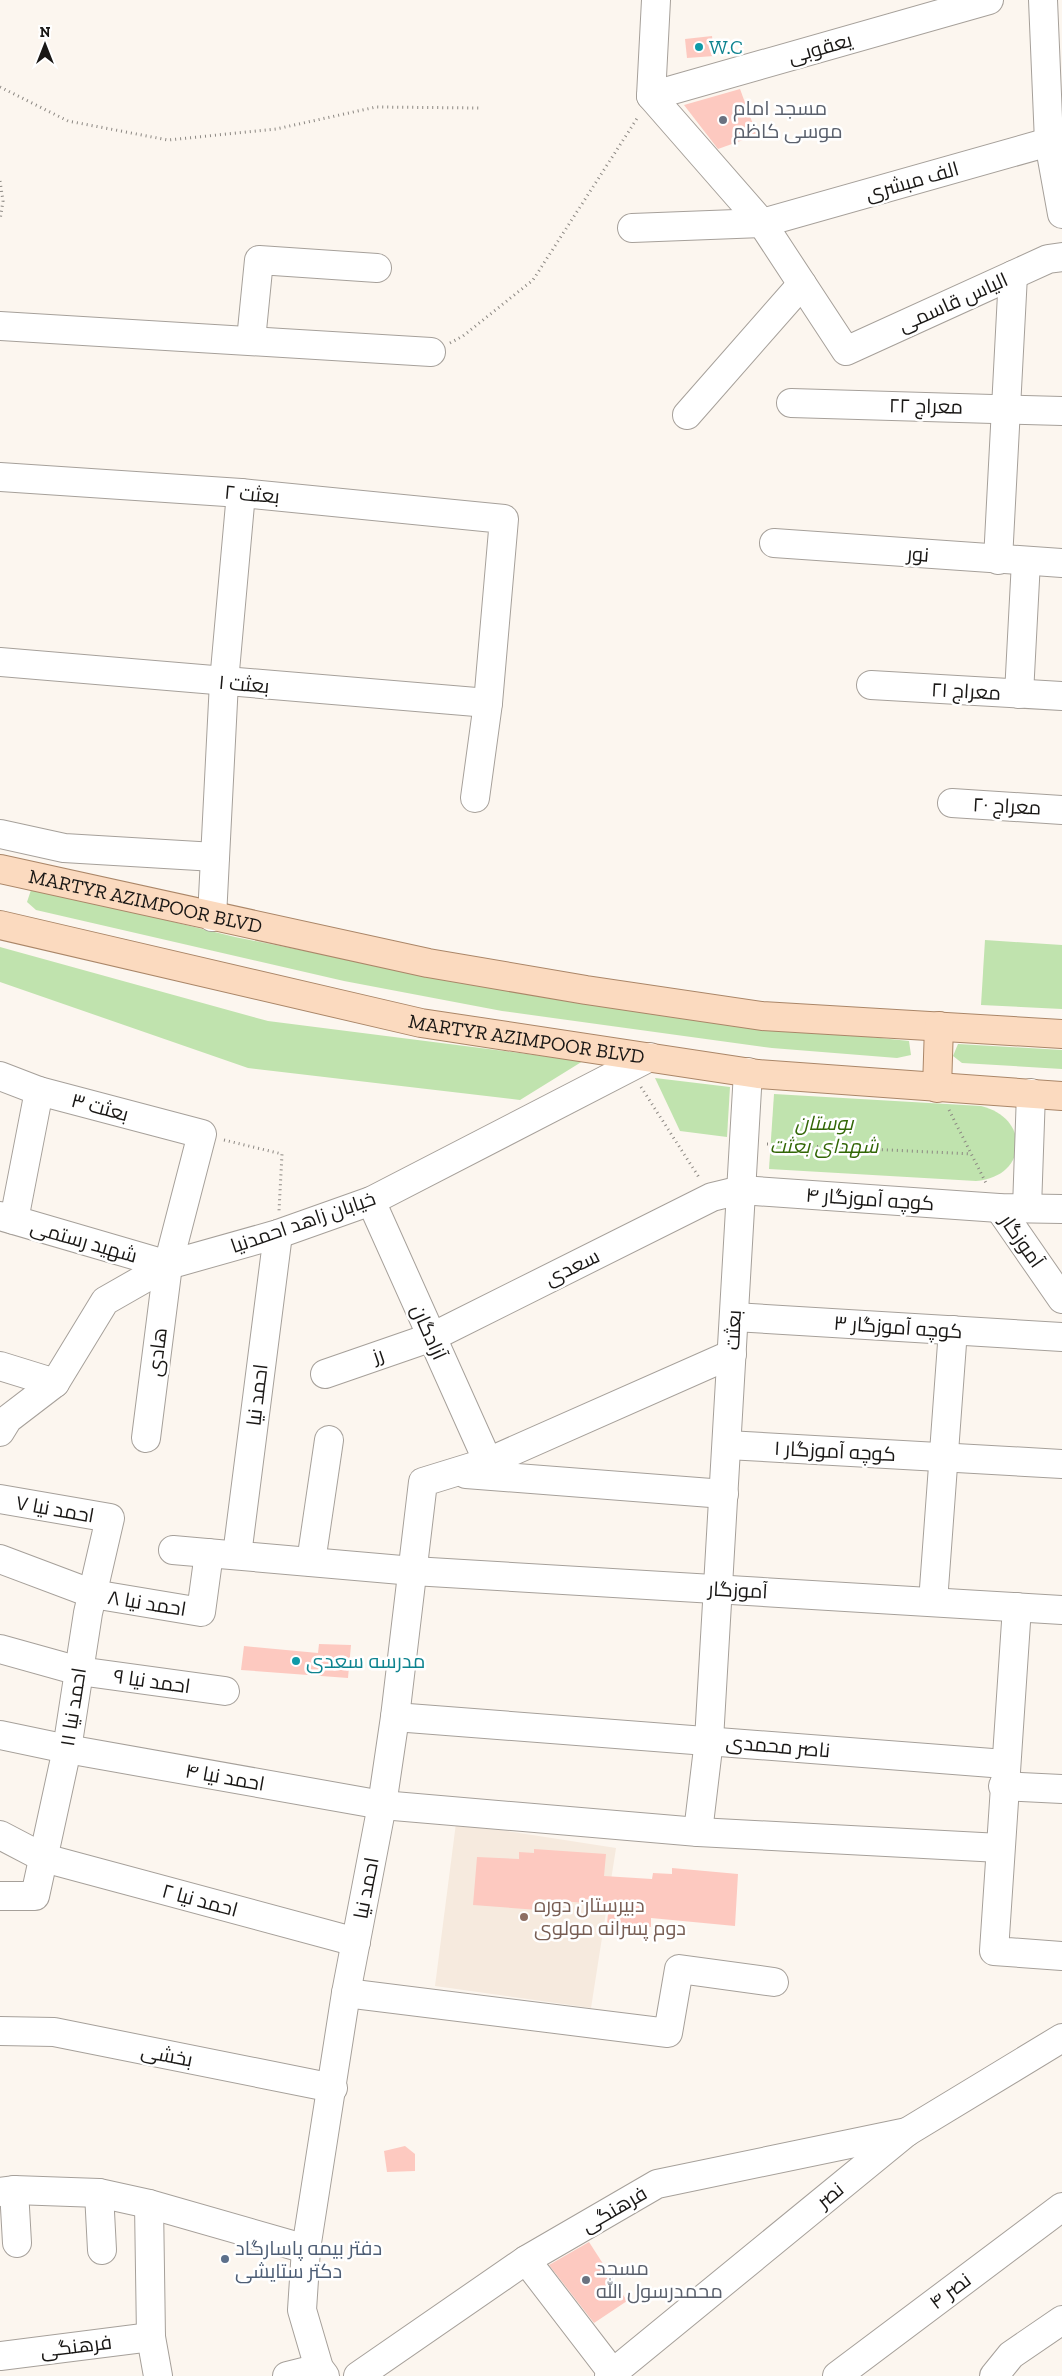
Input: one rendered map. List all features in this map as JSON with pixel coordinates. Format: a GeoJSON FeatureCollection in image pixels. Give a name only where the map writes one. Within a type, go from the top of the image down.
{"type":"FeatureCollection","features":[{"type":"Feature","properties":{"kind":"main road","name":"MARTYR AZIMPOOR BLVD"},"geometry":{"type":"LineString","coordinates":[[0,869],[428,963],[742,1014],[1062,1034]]}},
{"type":"Feature","properties":{"kind":"main road","name":"MARTYR AZIMPOOR BLVD"},"geometry":{"type":"LineString","coordinates":[[0,925],[421,1023],[639,1063],[937,1088],[1062,1096]]}},
{"type":"Feature","properties":{"kind":"main road"},"geometry":{"type":"LineString","coordinates":[[937,1088],[939,1026]]}},
{"type":"Feature","properties":{"kind":"street"},"geometry":{"type":"LineString","coordinates":[[656,0],[651,96],[762,223],[802,284],[687,415]]}},
{"type":"Feature","properties":{"kind":"street","name":"یعقوبی"},"geometry":{"type":"LineString","coordinates":[[651,96],[989,0]]}},
{"type":"Feature","properties":{"kind":"street"},"geometry":{"type":"LineString","coordinates":[[1043,0],[1062,214]]}},
{"type":"Feature","properties":{"kind":"street","name":"الف مبشری"},"geometry":{"type":"LineString","coordinates":[[632,228],[762,223],[1056,141]]}},
{"type":"Feature","properties":{"kind":"street","name":"الیاس قاسمی"},"geometry":{"type":"LineString","coordinates":[[802,284],[846,351],[1048,259],[1062,257]]}},
{"type":"Feature","properties":{"kind":"street"},"geometry":{"type":"LineString","coordinates":[[252,340],[259,260],[377,268]]}},
{"type":"Feature","properties":{"kind":"street"},"geometry":{"type":"LineString","coordinates":[[998,560],[1013,275]]}},
{"type":"Feature","properties":{"kind":"street"},"geometry":{"type":"LineString","coordinates":[[0,326],[431,352]]}},
{"type":"Feature","properties":{"kind":"street","name":"معراج ۲۲"},"geometry":{"type":"LineString","coordinates":[[790,403],[1062,411]]}},
{"type":"Feature","properties":{"kind":"street","name":"بعثت ۲"},"geometry":{"type":"LineString","coordinates":[[0,477],[241,493],[504,519],[488,703]]}},
{"type":"Feature","properties":{"kind":"street"},"geometry":{"type":"LineString","coordinates":[[212,917],[224,682],[241,493]]}},
{"type":"Feature","properties":{"kind":"street","name":"نور"},"geometry":{"type":"LineString","coordinates":[[774,543],[1062,563]]}},
{"type":"Feature","properties":{"kind":"street"},"geometry":{"type":"LineString","coordinates":[[1019,694],[1026,561]]}},
{"type":"Feature","properties":{"kind":"street","name":"بعثت ۱"},"geometry":{"type":"LineString","coordinates":[[0,662],[488,703]]}},
{"type":"Feature","properties":{"kind":"street","name":"معراج ۲۱"},"geometry":{"type":"LineString","coordinates":[[871,685],[1062,696]]}},
{"type":"Feature","properties":{"kind":"street"},"geometry":{"type":"LineString","coordinates":[[475,798],[488,703]]}},
{"type":"Feature","properties":{"kind":"street","name":"معراج ۲۰"},"geometry":{"type":"LineString","coordinates":[[952,803],[1062,810]]}},
{"type":"Feature","properties":{"kind":"street"},"geometry":{"type":"LineString","coordinates":[[0,834],[64,848],[215,857]]}},
{"type":"Feature","properties":{"kind":"street","name":"خیابان زاهد احمدنیا"},"geometry":{"type":"LineString","coordinates":[[0,1432],[8,1420],[55,1384],[106,1301],[168,1265],[278,1234],[371,1201],[639,1063]]}},
{"type":"Feature","properties":{"kind":"street","name":"بعثت"},"geometry":{"type":"LineString","coordinates":[[698,1832],[709,1740],[719,1588],[748,1072]]}},
{"type":"Feature","properties":{"kind":"street","name":"بعثت ۳"},"geometry":{"type":"LineString","coordinates":[[0,1076],[39,1091],[202,1134]]}},
{"type":"Feature","properties":{"kind":"street"},"geometry":{"type":"LineString","coordinates":[[7,1218],[39,1091]]}},
{"type":"Feature","properties":{"kind":"street"},"geometry":{"type":"LineString","coordinates":[[1027,1208],[1031,1094]]}},
{"type":"Feature","properties":{"kind":"street","name":"هادی"},"geometry":{"type":"LineString","coordinates":[[146,1438],[168,1265],[202,1134]]}},
{"type":"Feature","properties":{"kind":"street","name":"کوچه آموزگار ۴"},"geometry":{"type":"LineString","coordinates":[[712,1197],[741,1190],[998,1208],[1062,1209]]}},
{"type":"Feature","properties":{"kind":"street","name":"سعدی"},"geometry":{"type":"LineString","coordinates":[[432,1337],[712,1197]]}},
{"type":"Feature","properties":{"kind":"street","name":"آزادگان"},"geometry":{"type":"LineString","coordinates":[[371,1201],[488,1462]]}},
{"type":"Feature","properties":{"kind":"street","name":"آموزگار"},"geometry":{"type":"LineString","coordinates":[[998,1208],[1062,1299]]}},
{"type":"Feature","properties":{"kind":"street","name":"شهید رستمی"},"geometry":{"type":"LineString","coordinates":[[7,1218],[168,1265]]}},
{"type":"Feature","properties":{"kind":"street","name":"احمد نیا"},"geometry":{"type":"LineString","coordinates":[[237,1556],[278,1234]]}},
{"type":"Feature","properties":{"kind":"street","name":"کوچه آموزگار ۳"},"geometry":{"type":"LineString","coordinates":[[734,1317],[1062,1337]]}},
{"type":"Feature","properties":{"kind":"street"},"geometry":{"type":"LineString","coordinates":[[933,1602],[953,1330]]}},
{"type":"Feature","properties":{"kind":"street","name":"رز"},"geometry":{"type":"LineString","coordinates":[[325,1374],[432,1337]]}},
{"type":"Feature","properties":{"kind":"street"},"geometry":{"type":"LineString","coordinates":[[454,1473],[488,1462],[732,1354]]}},
{"type":"Feature","properties":{"kind":"street"},"geometry":{"type":"LineString","coordinates":[[0,1366],[55,1384]]}},
{"type":"Feature","properties":{"kind":"street"},"geometry":{"type":"LineString","coordinates":[[311,1562],[329,1440]]}},
{"type":"Feature","properties":{"kind":"street","name":"کوچه آموزگار ۱"},"geometry":{"type":"LineString","coordinates":[[727,1445],[1062,1464]]}},
{"type":"Feature","properties":{"kind":"street"},"geometry":{"type":"LineString","coordinates":[[454,1473],[724,1494]]}},
{"type":"Feature","properties":{"kind":"street","name":"احمد نیا"},"geometry":{"type":"LineString","coordinates":[[322,2372],[302,2310],[306,2249],[333,2088],[346,1993],[382,1805],[414,1571],[423,1482],[454,1473]]}},
{"type":"Feature","properties":{"kind":"street","name":"احمد نیا ۷"},"geometry":{"type":"LineString","coordinates":[[0,1499],[110,1518]]}},
{"type":"Feature","properties":{"kind":"street","name":"احمد نیا ۱۱"},"geometry":{"type":"LineString","coordinates":[[0,1896],[35,1896],[67,1749],[92,1594],[110,1518]]}},
{"type":"Feature","properties":{"kind":"street"},"geometry":{"type":"LineString","coordinates":[[173,1550],[414,1571]]}},
{"type":"Feature","properties":{"kind":"street","name":"احمد نیا ۸"},"geometry":{"type":"LineString","coordinates":[[92,1594],[200,1612],[209,1553]]}},
{"type":"Feature","properties":{"kind":"street"},"geometry":{"type":"LineString","coordinates":[[0,1559],[92,1594]]}},
{"type":"Feature","properties":{"kind":"street","name":"آموزگار"},"geometry":{"type":"LineString","coordinates":[[414,1571],[1062,1610]]}},
{"type":"Feature","properties":{"kind":"street"},"geometry":{"type":"LineString","coordinates":[[1017,1607],[1004,1775],[994,1951],[1062,1956]]}},
{"type":"Feature","properties":{"kind":"street","name":"احمد نیا ۹"},"geometry":{"type":"LineString","coordinates":[[0,1649],[79,1672],[225,1691]]}},
{"type":"Feature","properties":{"kind":"street","name":"ناصر محمدی"},"geometry":{"type":"LineString","coordinates":[[395,1717],[709,1740],[1004,1775],[1062,1789]]}},
{"type":"Feature","properties":{"kind":"street","name":"احمد نیا ۴"},"geometry":{"type":"LineString","coordinates":[[0,1736],[382,1805],[698,1832],[1000,1848]]}},
{"type":"Feature","properties":{"kind":"street","name":"احمد نیا ۲"},"geometry":{"type":"LineString","coordinates":[[0,1835],[44,1858],[356,1942]]}},
{"type":"Feature","properties":{"kind":"street"},"geometry":{"type":"LineString","coordinates":[[346,1993],[668,2032],[679,1969],[774,1982]]}},
{"type":"Feature","properties":{"kind":"street","name":"بخشی"},"geometry":{"type":"LineString","coordinates":[[0,2031],[54,2032],[333,2088]]}},
{"type":"Feature","properties":{"kind":"street","name":"نصر"},"geometry":{"type":"LineString","coordinates":[[612,2375],[907,2132],[1062,2038]]}},
{"type":"Feature","properties":{"kind":"street","name":"فرهنگی"},"geometry":{"type":"LineString","coordinates":[[358,2376],[526,2260],[657,2184],[907,2132]]}},
{"type":"Feature","properties":{"kind":"street"},"geometry":{"type":"LineString","coordinates":[[17,2242],[7,2191],[99,2193],[149,2204],[306,2249]]}},
{"type":"Feature","properties":{"kind":"street"},"geometry":{"type":"LineString","coordinates":[[99,2193],[102,2250]]}},
{"type":"Feature","properties":{"kind":"street"},"geometry":{"type":"LineString","coordinates":[[149,2204],[152,2337],[158,2376]]}},
{"type":"Feature","properties":{"kind":"street","name":"نصر ۴"},"geometry":{"type":"LineString","coordinates":[[837,2376],[1062,2207]]}},
{"type":"Feature","properties":{"kind":"street"},"geometry":{"type":"LineString","coordinates":[[526,2260],[612,2375]]}},
{"type":"Feature","properties":{"kind":"street"},"geometry":{"type":"LineString","coordinates":[[994,2376],[1011,2355],[1062,2320]]}},
{"type":"Feature","properties":{"kind":"street","name":"فرهنگی"},"geometry":{"type":"LineString","coordinates":[[0,2356],[152,2337]]}},
{"type":"Feature","properties":{"kind":"street"},"geometry":{"type":"LineString","coordinates":[[287,2376],[322,2372]]}},
{"type":"Feature","properties":{"kind":"path"},"geometry":{"type":"LineString","coordinates":[[0,87],[68,121],[168,140],[276,129],[376,107],[479,108]]}},
{"type":"Feature","properties":{"kind":"path"},"geometry":{"type":"LineString","coordinates":[[431,352],[463,336],[533,280],[651,96]]}},
{"type":"Feature","properties":{"kind":"path"},"geometry":{"type":"LineString","coordinates":[[0,181],[3,201],[0,220]]}},
{"type":"Feature","properties":{"kind":"path"},"geometry":{"type":"LineString","coordinates":[[639,1063],[712,1197]]}},
{"type":"Feature","properties":{"kind":"path"},"geometry":{"type":"LineString","coordinates":[[937,1088],[998,1208]]}},
{"type":"Feature","properties":{"kind":"path"},"geometry":{"type":"LineString","coordinates":[[202,1134],[282,1154],[278,1234]]}},
{"type":"Feature","properties":{"kind":"path"},"geometry":{"type":"LineString","coordinates":[[765,1144],[971,1154]]}},
{"type":"Feature","properties":{"kind":"shaded area","name":"دبیرستان دوره دوم پسرانه مولوی"},"geometry":{"type":"Polygon","coordinates":[[[456,1823],[616,1848],[591,2008],[435,1986],[456,1823]]]}},
{"type":"Feature","properties":{"kind":"green space"},"geometry":{"type":"Polygon","coordinates":[[[31,890],[47,891],[235,937],[513,992],[709,1020],[909,1041],[911,1055],[897,1058],[772,1048],[502,1011],[344,981],[36,910],[27,902],[31,890]]]}},
{"type":"Feature","properties":{"kind":"green space"},"geometry":{"type":"Polygon","coordinates":[[[985,940],[1062,945],[1062,1009],[981,1005],[985,940]]]}},
{"type":"Feature","properties":{"kind":"green space"},"geometry":{"type":"Polygon","coordinates":[[[0,947],[268,1021],[583,1061],[520,1100],[248,1068],[0,982],[0,947]]]}},
{"type":"Feature","properties":{"kind":"green space"},"geometry":{"type":"Polygon","coordinates":[[[958,1044],[1062,1050],[1062,1069],[962,1063],[953,1056],[958,1044]]]}},
{"type":"Feature","properties":{"kind":"green space"},"geometry":{"type":"Polygon","coordinates":[[[655,1078],[730,1087],[727,1137],[680,1131],[655,1078]]]}},
{"type":"Feature","properties":{"kind":"green space","name":"بوستان شهدای بعثت"},"geometry":{"type":"Polygon","coordinates":[[[774,1094],[981,1106],[997,1113],[1009,1122],[1015,1134],[1017,1146],[1014,1159],[1006,1169],[993,1177],[976,1181],[769,1169],[774,1094]]]}},
{"type":"Feature","properties":{"kind":"building","name":"W.C"},"geometry":{"type":"Polygon","coordinates":[[[712,36],[714,56],[687,58],[685,39],[712,36]]]}},
{"type":"Feature","properties":{"kind":"building","name":"مسجد امام موسی کاظم"},"geometry":{"type":"Polygon","coordinates":[[[740,89],[757,135],[718,149],[684,105],[740,89]]]}},
{"type":"Feature","properties":{"kind":"building","name":"مدرسه سعدی"},"geometry":{"type":"Polygon","coordinates":[[[319,1644],[351,1645],[348,1678],[241,1670],[244,1646],[318,1653],[319,1644]]]}},
{"type":"Feature","properties":{"kind":"building"},"geometry":{"type":"Polygon","coordinates":[[[534,1849],[606,1854],[604,1876],[652,1879],[653,1873],[672,1874],[672,1868],[738,1874],[735,1926],[651,1918],[651,1927],[607,1923],[609,1905],[538,1899],[538,1910],[473,1905],[477,1857],[519,1859],[519,1852],[534,1853],[534,1849]]]}},
{"type":"Feature","properties":{"kind":"building"},"geometry":{"type":"Polygon","coordinates":[[[405,2146],[415,2154],[415,2171],[387,2172],[384,2151],[405,2146]]]}},
{"type":"Feature","properties":{"kind":"building","name":"مسجد محمدرسول الله"},"geometry":{"type":"Polygon","coordinates":[[[589,2242],[627,2301],[594,2323],[549,2265],[589,2242]]]}},
{"type":"Feature","properties":{"kind":"place","name":"W.C"},"geometry":{"type":"Point","coordinates":[699,47]}},
{"type":"Feature","properties":{"kind":"place","name":"مسجد امام موسی کاظم"},"geometry":{"type":"Point","coordinates":[723,120]}},
{"type":"Feature","properties":{"kind":"place","name":"مدرسه سعدی"},"geometry":{"type":"Point","coordinates":[296,1661]}},
{"type":"Feature","properties":{"kind":"place","name":"دبیرستان دوره دوم پسرانه مولوی"},"geometry":{"type":"Point","coordinates":[524,1917]}},
{"type":"Feature","properties":{"kind":"place","name":"دفتر بیمه پاسارگاد دکتر ستایشی"},"geometry":{"type":"Point","coordinates":[225,2259]}},
{"type":"Feature","properties":{"kind":"place","name":"مسجد محمدرسول الله"},"geometry":{"type":"Point","coordinates":[586,2280]}}]}
